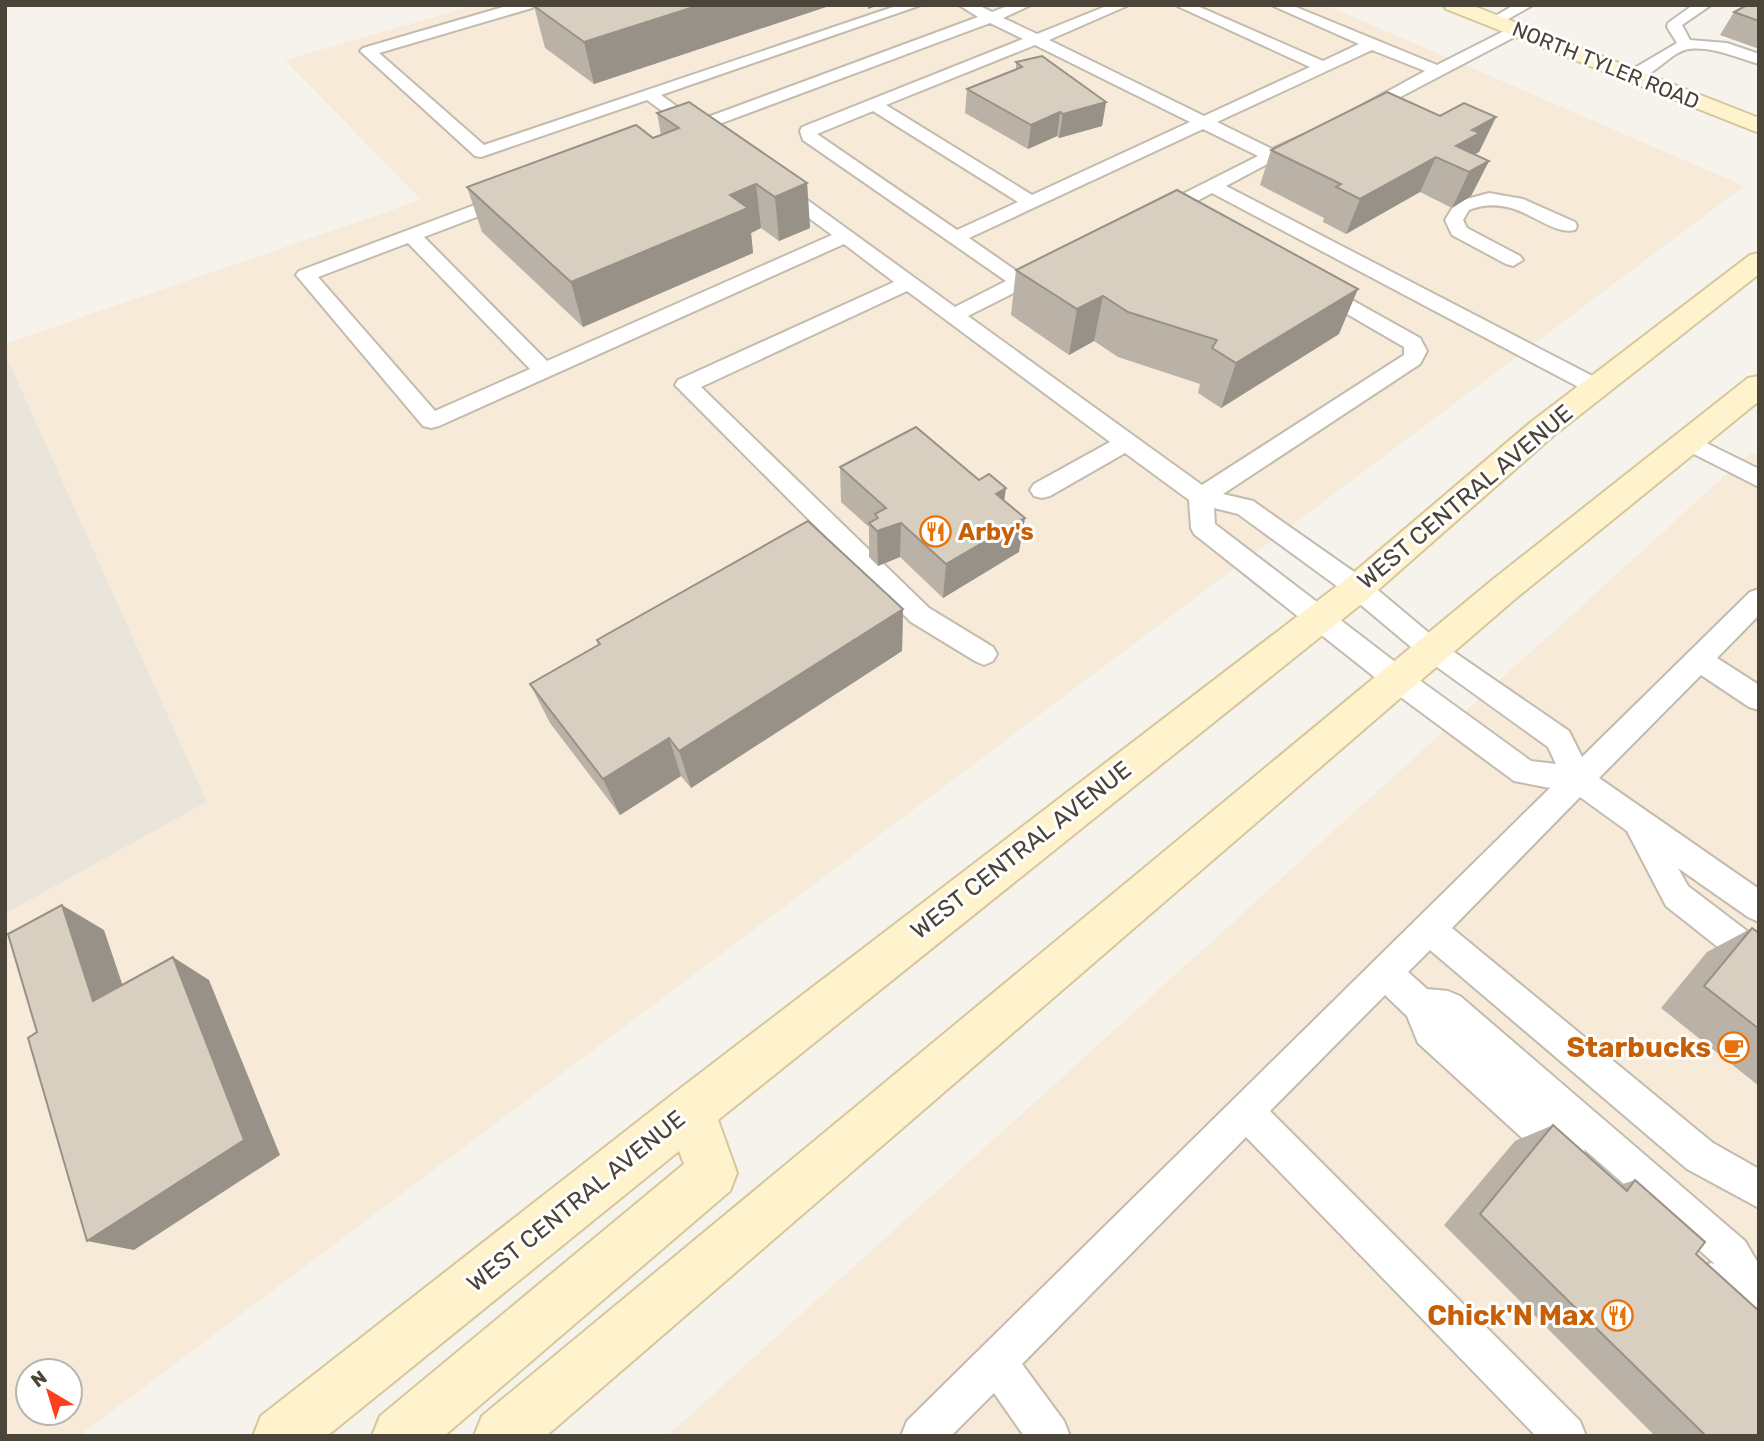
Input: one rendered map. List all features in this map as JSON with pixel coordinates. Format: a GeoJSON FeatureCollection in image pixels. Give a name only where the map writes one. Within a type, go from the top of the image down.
{"type":"FeatureCollection","features":[{"type":"Feature","properties":{"kind":"main road","name":"NORTH TYLER ROAD"},"geometry":{"type":"LineString","coordinates":[[1453,5],[1759,126]]}},
{"type":"Feature","properties":{"kind":"main road","name":"WEST CENTRAL AVENUE"},"geometry":{"type":"LineString","coordinates":[[281,1436],[690,1111],[1358,588],[1542,429],[1759,261]]}},
{"type":"Feature","properties":{"kind":"main road"},"geometry":{"type":"LineString","coordinates":[[502,1436],[1397,679],[1759,385]]}},
{"type":"Feature","properties":{"kind":"main road"},"geometry":{"type":"LineString","coordinates":[[400,1436],[712,1173],[690,1111]]}},
{"type":"Feature","properties":{"kind":"lane"},"geometry":{"type":"LineString","coordinates":[[528,8],[368,51],[481,152],[914,5]]}},
{"type":"Feature","properties":{"kind":"lane"},"geometry":{"type":"LineString","coordinates":[[966,5],[1272,156]]}},
{"type":"Feature","properties":{"kind":"lane"},"geometry":{"type":"LineString","coordinates":[[669,137],[1024,5]]}},
{"type":"Feature","properties":{"kind":"lane"},"geometry":{"type":"LineString","coordinates":[[1020,282],[809,136],[808,131],[1122,5]]}},
{"type":"Feature","properties":{"kind":"lane"},"geometry":{"type":"LineString","coordinates":[[1182,5],[1324,67]]}},
{"type":"Feature","properties":{"kind":"lane"},"geometry":{"type":"LineString","coordinates":[[1278,5],[1438,71]]}},
{"type":"Feature","properties":{"kind":"lane"},"geometry":{"type":"LineString","coordinates":[[1494,21],[1526,5]]}},
{"type":"Feature","properties":{"kind":"lane"},"geometry":{"type":"LineString","coordinates":[[1685,44],[1674,27],[1675,23],[1704,5]]}},
{"type":"Feature","properties":{"kind":"lane"},"geometry":{"type":"LineString","coordinates":[[1341,120],[1517,30]]}},
{"type":"Feature","properties":{"kind":"lane"},"geometry":{"type":"LineString","coordinates":[[956,237],[1372,44]]}},
{"type":"Feature","properties":{"kind":"lane"},"geometry":{"type":"LineString","coordinates":[[1632,76],[1685,44],[1727,48],[1759,59]]}},
{"type":"Feature","properties":{"kind":"lane"},"geometry":{"type":"LineString","coordinates":[[649,94],[716,143]]}},
{"type":"Feature","properties":{"kind":"lane"},"geometry":{"type":"LineString","coordinates":[[873,104],[1031,202]]}},
{"type":"Feature","properties":{"kind":"lane"},"geometry":{"type":"LineString","coordinates":[[1137,224],[1318,132]]}},
{"type":"Feature","properties":{"kind":"lane"},"geometry":{"type":"LineString","coordinates":[[760,174],[1201,496],[1245,507],[1358,588],[1432,650],[1559,739],[1578,780]]}},
{"type":"Feature","properties":{"kind":"lane"},"geometry":{"type":"LineString","coordinates":[[1212,186],[1596,387]]}},
{"type":"Feature","properties":{"kind":"lane"},"geometry":{"type":"LineString","coordinates":[[527,191],[306,275],[431,421],[846,236]]}},
{"type":"Feature","properties":{"kind":"lane"},"geometry":{"type":"LineString","coordinates":[[1513,260],[1459,231],[1454,220],[1462,206],[1489,197],[1507,200],[1568,226]]}},
{"type":"Feature","properties":{"kind":"lane"},"geometry":{"type":"LineString","coordinates":[[1172,207],[1196,220]]}},
{"type":"Feature","properties":{"kind":"lane"},"geometry":{"type":"LineString","coordinates":[[411,235],[544,371]]}},
{"type":"Feature","properties":{"kind":"lane"},"geometry":{"type":"LineString","coordinates":[[954,315],[1067,259]]}},
{"type":"Feature","properties":{"kind":"lane"},"geometry":{"type":"LineString","coordinates":[[910,282],[686,385],[920,615],[984,654]]}},
{"type":"Feature","properties":{"kind":"lane"},"geometry":{"type":"LineString","coordinates":[[1201,496],[1413,359],[1416,351],[1413,343],[1305,282]]}},
{"type":"Feature","properties":{"kind":"lane"},"geometry":{"type":"LineString","coordinates":[[1042,490],[1127,442]]}},
{"type":"Feature","properties":{"kind":"lane"},"geometry":{"type":"LineString","coordinates":[[1688,442],[1759,480]]}},
{"type":"Feature","properties":{"kind":"lane"},"geometry":{"type":"LineString","coordinates":[[1201,496],[1203,528],[1397,679],[1524,772],[1578,780],[1759,907]]}},
{"type":"Feature","properties":{"kind":"lane"},"geometry":{"type":"LineString","coordinates":[[922,1436],[1759,599]]}},
{"type":"Feature","properties":{"kind":"lane"},"geometry":{"type":"LineString","coordinates":[[1698,659],[1759,699]]}},
{"type":"Feature","properties":{"kind":"lane"},"geometry":{"type":"LineString","coordinates":[[1637,821],[1677,896],[1759,960]]}},
{"type":"Feature","properties":{"kind":"lane"},"geometry":{"type":"LineString","coordinates":[[1429,929],[1700,1156],[1759,1191]]}},
{"type":"Feature","properties":{"kind":"lane"},"geometry":{"type":"LineString","coordinates":[[1385,973],[1420,1005],[1430,1031],[1603,1186]]}},
{"type":"Feature","properties":{"kind":"lane"},"geometry":{"type":"LineString","coordinates":[[1420,1005],[1448,1009],[1732,1254],[1757,1301]]}},
{"type":"Feature","properties":{"kind":"lane"},"geometry":{"type":"LineString","coordinates":[[1246,1112],[1565,1436]]}},
{"type":"Feature","properties":{"kind":"lane"},"geometry":{"type":"LineString","coordinates":[[1684,1259],[1725,1295],[1757,1301]]}},
{"type":"Feature","properties":{"kind":"lane"},"geometry":{"type":"LineString","coordinates":[[996,1361],[1049,1436]]}},
{"type":"Feature","properties":{"kind":"shaded area"},"geometry":{"type":"Polygon","coordinates":[[[476,5],[1326,5],[1744,186],[79,1436],[5,1436],[5,914],[207,802],[5,353],[5,344],[421,200],[285,60],[476,5]]]}},
{"type":"Feature","properties":{"kind":"shaded area"},"geometry":{"type":"Polygon","coordinates":[[[5,353],[207,802],[5,914],[5,353]]]}},
{"type":"Feature","properties":{"kind":"shaded area"},"geometry":{"type":"Polygon","coordinates":[[[1750,453],[1759,456],[1759,1436],[667,1436],[1750,453]]]}},
{"type":"Feature","properties":{"kind":"building"},"geometry":{"type":"Polygon","coordinates":[[[700,5],[584,42],[534,6],[700,5]]]}},
{"type":"Feature","properties":{"kind":"building"},"geometry":{"type":"Polygon","coordinates":[[[1747,5],[1759,5],[1759,21],[1734,12],[1747,5]]]}},
{"type":"Feature","properties":{"kind":"building"},"geometry":{"type":"Polygon","coordinates":[[[1042,56],[1106,102],[1063,114],[1060,112],[1031,125],[967,89],[1022,67],[1016,62],[1042,56]]]}},
{"type":"Feature","properties":{"kind":"building"},"geometry":{"type":"Polygon","coordinates":[[[1387,92],[1440,116],[1464,103],[1496,117],[1472,130],[1480,133],[1456,146],[1489,161],[1469,172],[1436,157],[1360,199],[1336,187],[1341,184],[1271,150],[1387,92]]]}},
{"type":"Feature","properties":{"kind":"building"},"geometry":{"type":"Polygon","coordinates":[[[689,102],[807,183],[775,197],[756,184],[730,195],[748,208],[571,282],[467,187],[636,125],[653,138],[679,128],[657,113],[689,102]]]}},
{"type":"Feature","properties":{"kind":"building"},"geometry":{"type":"Polygon","coordinates":[[[1177,190],[1358,289],[1236,363],[1212,348],[1217,340],[1128,312],[1103,296],[1077,309],[1016,270],[1177,190]]]}},
{"type":"Feature","properties":{"kind":"building"},"geometry":{"type":"Polygon","coordinates":[[[916,427],[979,480],[989,474],[1006,488],[996,494],[1025,518],[946,564],[901,523],[877,531],[869,523],[878,518],[875,514],[886,508],[840,467],[916,427]]]}},
{"type":"Feature","properties":{"kind":"building"},"geometry":{"type":"Polygon","coordinates":[[[808,521],[903,609],[679,751],[669,738],[603,779],[530,684],[600,644],[597,640],[808,521]]]}},
{"type":"Feature","properties":{"kind":"building"},"geometry":{"type":"Polygon","coordinates":[[[62,905],[93,1001],[173,957],[244,1140],[87,1241],[28,1038],[37,1032],[8,934],[62,905]]]}},
{"type":"Feature","properties":{"kind":"building"},"geometry":{"type":"Polygon","coordinates":[[[1752,928],[1759,933],[1759,1029],[1704,986],[1752,928]]]}},
{"type":"Feature","properties":{"kind":"building","name":"Chick'N Max"},"geometry":{"type":"Polygon","coordinates":[[[1553,1125],[1627,1191],[1635,1180],[1705,1242],[1696,1254],[1759,1311],[1759,1436],[1706,1436],[1480,1214],[1553,1125]]]}},
{"type":"Feature","properties":{"kind":"place","name":"Arby's"},"geometry":{"type":"Point","coordinates":[935,532]}},
{"type":"Feature","properties":{"kind":"place","name":"Starbucks"},"geometry":{"type":"Point","coordinates":[1734,1047]}},
{"type":"Feature","properties":{"kind":"place","name":"Chick'N Max"},"geometry":{"type":"Point","coordinates":[1618,1315]}}]}
